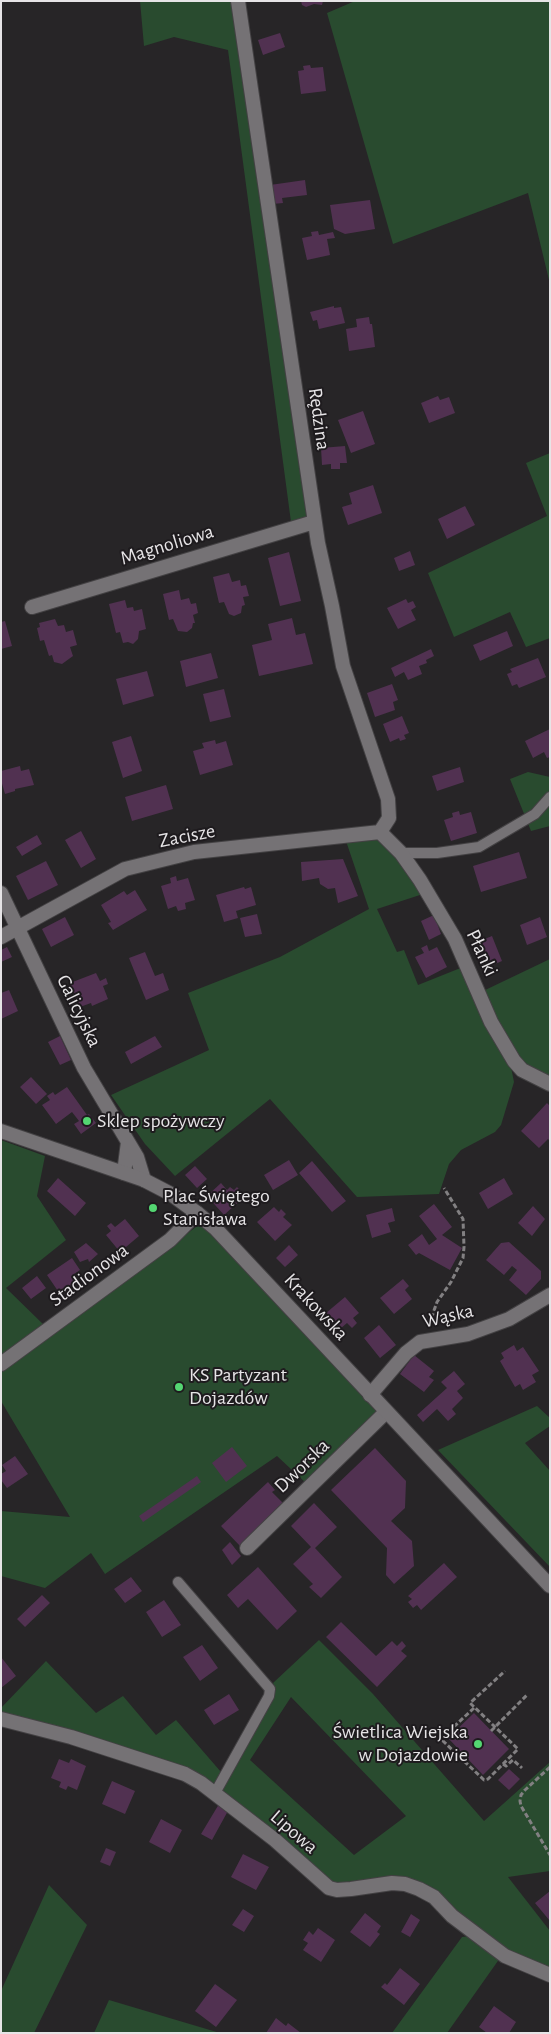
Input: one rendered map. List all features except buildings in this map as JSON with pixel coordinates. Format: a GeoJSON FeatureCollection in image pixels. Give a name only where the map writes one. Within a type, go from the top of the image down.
{"type":"FeatureCollection","features":[{"type":"Feature","properties":{"kind":"street","name":"Rędzina"},"geometry":{"type":"LineString","coordinates":[[238,1],[314,522],[343,666],[388,799],[389,818],[380,832]]}},
{"type":"Feature","properties":{"kind":"street","name":"Magnoliowa"},"geometry":{"type":"LineString","coordinates":[[32,607],[314,522]]}},
{"type":"Feature","properties":{"kind":"street","name":"Płanki"},"geometry":{"type":"LineString","coordinates":[[380,832],[401,853],[420,880],[455,939],[491,1022],[514,1061],[522,1070],[550,1084]]}},
{"type":"Feature","properties":{"kind":"street","name":"Zacisze"},"geometry":{"type":"LineString","coordinates":[[1,937],[125,869],[194,852],[380,832]]}},
{"type":"Feature","properties":{"kind":"street","name":"Galicyjska"},"geometry":{"type":"LineString","coordinates":[[1,893],[84,1068],[137,1158],[144,1180]]}},
{"type":"Feature","properties":{"kind":"street","name":"Krakowska"},"geometry":{"type":"LineString","coordinates":[[1,1131],[144,1180],[171,1194],[197,1213],[215,1228],[550,1586]]}},
{"type":"Feature","properties":{"kind":"street"},"geometry":{"type":"LineString","coordinates":[[124,1173],[128,1142]]}},
{"type":"Feature","properties":{"kind":"street","name":"Stadionowa"},"geometry":{"type":"LineString","coordinates":[[1,1364],[170,1240],[197,1213]]}},
{"type":"Feature","properties":{"kind":"street","name":"Wąska"},"geometry":{"type":"LineString","coordinates":[[370,1395],[406,1353],[420,1342],[468,1334],[500,1322],[550,1295]]}},
{"type":"Feature","properties":{"kind":"street","name":"Dworska"},"geometry":{"type":"LineString","coordinates":[[247,1548],[386,1412]]}},
{"type":"Feature","properties":{"kind":"street","name":"Lipowa"},"geometry":{"type":"LineString","coordinates":[[1,1719],[71,1737],[185,1774],[202,1783],[275,1840],[329,1888],[344,1890],[392,1883],[405,1884],[419,1889],[434,1897],[452,1916],[505,1956],[550,1975]]}},
{"type":"Feature","properties":{"kind":"lane"},"geometry":{"type":"LineString","coordinates":[[401,853],[437,853],[479,847],[535,814],[550,796]]}},
{"type":"Feature","properties":{"kind":"lane"},"geometry":{"type":"LineString","coordinates":[[178,1582],[270,1689],[269,1696],[215,1794]]}},
{"type":"Feature","properties":{"kind":"path"},"geometry":{"type":"LineString","coordinates":[[424,1341],[434,1309],[463,1258],[463,1219],[444,1188]]}},
{"type":"Feature","properties":{"kind":"path"},"geometry":{"type":"LineString","coordinates":[[474,1708],[447,1733],[443,1742],[484,1780],[488,1779],[518,1749],[470,1703],[505,1671]]}},
{"type":"Feature","properties":{"kind":"path"},"geometry":{"type":"LineString","coordinates":[[491,1731],[528,1694]]}},
{"type":"Feature","properties":{"kind":"path"},"geometry":{"type":"LineString","coordinates":[[504,1764],[506,1766],[513,1760],[522,1768]]}},
{"type":"Feature","properties":{"kind":"path"},"geometry":{"type":"LineString","coordinates":[[550,1767],[525,1790],[521,1795],[520,1801],[521,1806],[550,1855]]}},
{"type":"Feature","properties":{"kind":"green space"},"geometry":{"type":"Polygon","coordinates":[[[140,1],[234,1],[238,46],[307,518],[291,522],[228,50],[174,37],[144,46],[140,1]]]}},
{"type":"Feature","properties":{"kind":"green space"},"geometry":{"type":"Polygon","coordinates":[[[355,1],[550,1],[550,284],[528,193],[393,244],[327,13],[355,1]]]}},
{"type":"Feature","properties":{"kind":"green space"},"geometry":{"type":"Polygon","coordinates":[[[550,453],[550,638],[526,647],[510,612],[454,637],[428,573],[547,516],[526,463],[550,453]]]}},
{"type":"Feature","properties":{"kind":"green space"},"geometry":{"type":"Polygon","coordinates":[[[528,772],[550,777],[550,826],[531,831],[510,779],[528,772]]]}},
{"type":"Feature","properties":{"kind":"green space"},"geometry":{"type":"Polygon","coordinates":[[[380,838],[399,855],[423,894],[377,909],[397,952],[404,950],[418,985],[463,967],[511,1067],[514,1082],[501,1125],[495,1132],[461,1150],[449,1164],[439,1194],[357,1197],[270,1099],[175,1176],[145,1144],[111,1095],[209,1050],[188,993],[280,957],[369,909],[346,841],[380,838]]]}},
{"type":"Feature","properties":{"kind":"green space"},"geometry":{"type":"Polygon","coordinates":[[[550,959],[550,1080],[518,1061],[481,992],[550,959]]]}},
{"type":"Feature","properties":{"kind":"green space"},"geometry":{"type":"Polygon","coordinates":[[[1,1140],[45,1156],[37,1196],[66,1240],[6,1288],[45,1326],[1,1357],[1,1140]]]}},
{"type":"Feature","properties":{"kind":"green space","name":"KS Partyzant Dojazdów"},"geometry":{"type":"Polygon","coordinates":[[[200,1224],[212,1231],[380,1411],[307,1484],[277,1456],[105,1574],[91,1553],[45,1588],[1,1576],[1,1511],[70,1517],[1,1401],[1,1372],[200,1224]]]}},
{"type":"Feature","properties":{"kind":"green space"},"geometry":{"type":"Polygon","coordinates":[[[537,1406],[550,1418],[550,1426],[525,1443],[550,1471],[550,1567],[438,1450],[537,1406]]]}},
{"type":"Feature","properties":{"kind":"green space"},"geometry":{"type":"Polygon","coordinates":[[[319,1640],[373,1694],[484,1821],[550,1762],[550,1871],[508,1877],[550,1931],[550,1972],[507,1952],[407,1879],[389,1876],[355,1884],[332,1885],[221,1791],[276,1689],[273,1683],[319,1640]],[[291,1697],[250,1760],[354,1855],[406,1816],[291,1697]]]}},
{"type":"Feature","properties":{"kind":"green space"},"geometry":{"type":"Polygon","coordinates":[[[46,1661],[96,1713],[123,1696],[156,1735],[176,1720],[221,1772],[213,1788],[1,1715],[1,1708],[46,1661]]]}},
{"type":"Feature","properties":{"kind":"green space"},"geometry":{"type":"Polygon","coordinates":[[[49,1885],[87,1925],[34,2033],[1,2033],[1,1991],[49,1885]]]}},
{"type":"Feature","properties":{"kind":"green space"},"geometry":{"type":"Polygon","coordinates":[[[472,1936],[500,1958],[447,2033],[392,2033],[462,1937],[472,1936]]]}},
{"type":"Feature","properties":{"kind":"green space"},"geometry":{"type":"Polygon","coordinates":[[[109,2000],[220,2033],[94,2033],[109,2000]]]}},
{"type":"Feature","properties":{"kind":"place","name":"Sklep spożywczy"},"geometry":{"type":"Point","coordinates":[87,1121]}},
{"type":"Feature","properties":{"kind":"place","name":"Plac Świętego Stanisława"},"geometry":{"type":"Point","coordinates":[153,1208]}},
{"type":"Feature","properties":{"kind":"place","name":"KS Partyzant Dojazdów"},"geometry":{"type":"Point","coordinates":[179,1387]}},
{"type":"Feature","properties":{"kind":"place","name":"Świetlica Wiejska w Dojazdowie"},"geometry":{"type":"Point","coordinates":[478,1744]}}]}
